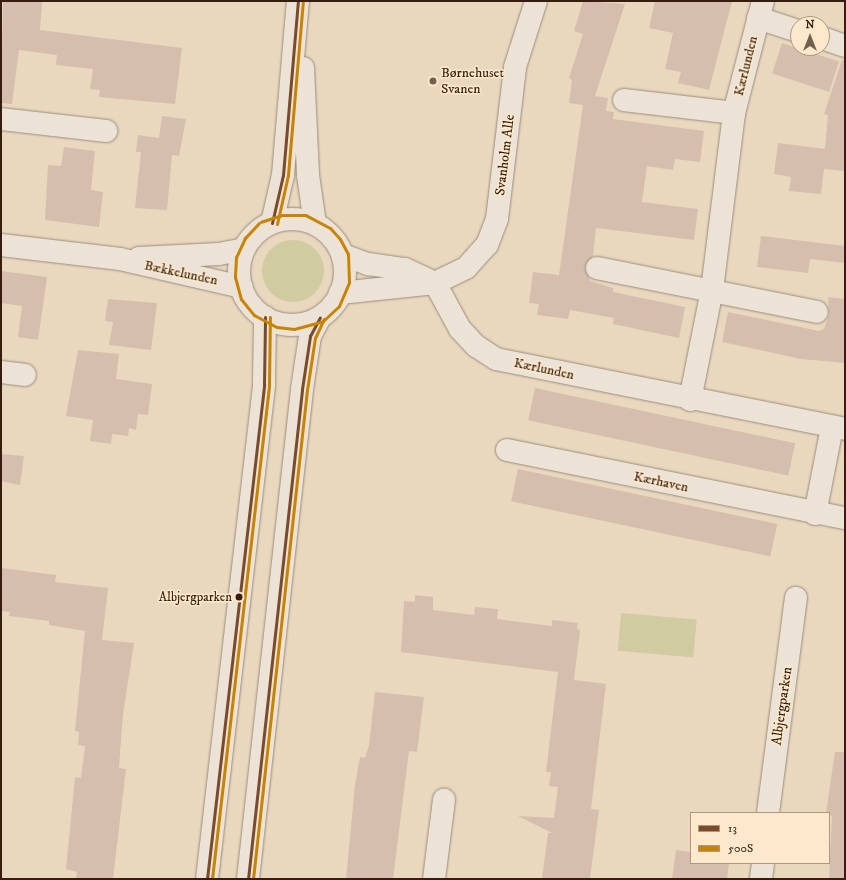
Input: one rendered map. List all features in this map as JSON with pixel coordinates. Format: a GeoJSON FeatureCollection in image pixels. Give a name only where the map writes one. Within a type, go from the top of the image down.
{"type":"FeatureCollection","features":[{"type":"Feature","properties":{"kind":"street"},"geometry":{"type":"LineString","coordinates":[[272,223],[283,175],[299,1]]}},
{"type":"Feature","properties":{"kind":"street"},"geometry":{"type":"LineString","coordinates":[[299,1],[308,175],[315,224]]}},
{"type":"Feature","properties":{"kind":"street","name":"Svanholm Alle"},"geometry":{"type":"LineString","coordinates":[[340,293],[435,283],[466,268],[478,258],[493,232],[516,67],[536,1]]}},
{"type":"Feature","properties":{"kind":"street","name":"Kærlunden"},"geometry":{"type":"LineString","coordinates":[[690,400],[712,290],[734,113],[761,10],[790,26]]}},
{"type":"Feature","properties":{"kind":"street"},"geometry":{"type":"LineString","coordinates":[[830,41],[845,46]]}},
{"type":"Feature","properties":{"kind":"street","name":"Kærlunden"},"geometry":{"type":"LineString","coordinates":[[624,100],[734,113]]}},
{"type":"Feature","properties":{"kind":"street"},"geometry":{"type":"LineString","coordinates":[[1,119],[106,131]]}},
{"type":"Feature","properties":{"kind":"street"},"geometry":{"type":"LineString","coordinates":[[248,879],[302,389],[310,336],[320,317],[340,293],[344,281],[343,255],[336,242],[315,224],[294,219],[272,223],[256,234],[244,249],[240,268],[242,287],[251,304],[265,317],[293,324],[320,317]]}},
{"type":"Feature","properties":{"kind":"street","name":"Bækkelunden"},"geometry":{"type":"LineString","coordinates":[[1,245],[120,259],[242,287]]}},
{"type":"Feature","properties":{"kind":"street","name":"Bækkelunden"},"geometry":{"type":"LineString","coordinates":[[120,259],[219,254],[244,249]]}},
{"type":"Feature","properties":{"kind":"street"},"geometry":{"type":"LineString","coordinates":[[343,255],[368,264],[405,268],[435,283]]}},
{"type":"Feature","properties":{"kind":"street"},"geometry":{"type":"LineString","coordinates":[[597,268],[817,312]]}},
{"type":"Feature","properties":{"kind":"street","name":"Kærlunden"},"geometry":{"type":"LineString","coordinates":[[435,283],[460,329],[476,346],[496,359],[690,400],[838,428]]}},
{"type":"Feature","properties":{"kind":"street"},"geometry":{"type":"LineString","coordinates":[[207,879],[264,384],[265,317]]}},
{"type":"Feature","properties":{"kind":"street"},"geometry":{"type":"LineString","coordinates":[[1,372],[25,375]]}},
{"type":"Feature","properties":{"kind":"street"},"geometry":{"type":"LineString","coordinates":[[815,514],[838,428]]}},
{"type":"Feature","properties":{"kind":"street","name":"Kærhaven"},"geometry":{"type":"LineString","coordinates":[[507,450],[815,514],[845,518]]}},
{"type":"Feature","properties":{"kind":"street","name":"Albjergparken"},"geometry":{"type":"LineString","coordinates":[[768,812],[796,598]]}},
{"type":"Feature","properties":{"kind":"street"},"geometry":{"type":"LineString","coordinates":[[434,879],[444,800]]}},
{"type":"Feature","properties":{"kind":"street"},"geometry":{"type":"LineString","coordinates":[[761,879],[763,864]]}},
{"type":"Feature","properties":{"kind":"shaded area"},"geometry":{"type":"Polygon","coordinates":[[[293,240],[310,245],[315,249],[319,254],[324,271],[319,288],[315,293],[310,297],[293,302],[276,297],[271,293],[267,288],[262,271],[267,254],[271,249],[276,245],[293,240]]]}},
{"type":"Feature","properties":{"kind":"shaded area"},"geometry":{"type":"Polygon","coordinates":[[[621,613],[697,620],[693,657],[618,651],[621,613]]]}},
{"type":"Feature","properties":{"kind":"building"},"geometry":{"type":"Polygon","coordinates":[[[3,1],[42,1],[40,30],[182,48],[175,104],[99,97],[100,90],[90,89],[93,69],[56,65],[57,55],[19,50],[12,104],[1,103],[3,1]]]}},
{"type":"Feature","properties":{"kind":"building"},"geometry":{"type":"Polygon","coordinates":[[[583,1],[625,4],[595,96],[608,98],[606,111],[614,112],[613,119],[704,131],[700,162],[675,159],[673,170],[647,166],[642,202],[698,209],[694,240],[596,228],[593,256],[585,266],[590,281],[613,288],[613,292],[685,307],[679,338],[613,324],[614,318],[570,310],[568,319],[537,315],[539,304],[529,303],[533,272],[559,275],[583,105],[569,103],[572,80],[569,78],[583,34],[574,31],[583,1]]]}},
{"type":"Feature","properties":{"kind":"building"},"geometry":{"type":"Polygon","coordinates":[[[655,1],[732,1],[709,90],[678,83],[681,72],[665,69],[673,33],[649,28],[655,1]]]}},
{"type":"Feature","properties":{"kind":"building"},"geometry":{"type":"Polygon","coordinates":[[[782,43],[790,46],[790,56],[822,56],[839,62],[829,92],[772,73],[782,43]]]}},
{"type":"Feature","properties":{"kind":"building"},"geometry":{"type":"Polygon","coordinates":[[[842,60],[845,60],[845,171],[824,169],[821,194],[789,191],[791,177],[774,174],[778,143],[825,149],[828,115],[824,114],[842,60]]]}},
{"type":"Feature","properties":{"kind":"building"},"geometry":{"type":"Polygon","coordinates":[[[162,116],[186,119],[179,156],[172,155],[167,210],[135,208],[141,152],[136,152],[138,135],[159,138],[162,116]]]}},
{"type":"Feature","properties":{"kind":"building"},"geometry":{"type":"Polygon","coordinates":[[[64,147],[95,151],[91,190],[103,192],[99,227],[45,220],[48,165],[61,166],[64,147]]]}},
{"type":"Feature","properties":{"kind":"building"},"geometry":{"type":"Polygon","coordinates":[[[761,236],[845,246],[845,263],[810,259],[808,273],[757,267],[761,236]]]}},
{"type":"Feature","properties":{"kind":"building"},"geometry":{"type":"Polygon","coordinates":[[[1,271],[47,277],[38,340],[18,337],[22,306],[1,303],[1,271]]]}},
{"type":"Feature","properties":{"kind":"building"},"geometry":{"type":"Polygon","coordinates":[[[828,297],[845,299],[845,363],[801,359],[722,342],[728,312],[819,331],[824,329],[829,315],[828,297]]]}},
{"type":"Feature","properties":{"kind":"building"},"geometry":{"type":"Polygon","coordinates":[[[108,299],[157,303],[151,350],[109,345],[113,322],[105,321],[108,299]]]}},
{"type":"Feature","properties":{"kind":"building"},"geometry":{"type":"Polygon","coordinates":[[[78,350],[119,354],[116,379],[152,384],[148,415],[138,414],[136,430],[129,428],[128,436],[112,434],[111,444],[90,441],[93,420],[66,416],[78,350]]]}},
{"type":"Feature","properties":{"kind":"building"},"geometry":{"type":"Polygon","coordinates":[[[535,388],[795,443],[788,476],[528,420],[535,388]]]}},
{"type":"Feature","properties":{"kind":"building"},"geometry":{"type":"Polygon","coordinates":[[[1,454],[24,456],[20,485],[1,481],[1,454]]]}},
{"type":"Feature","properties":{"kind":"building"},"geometry":{"type":"Polygon","coordinates":[[[518,469],[777,524],[770,556],[511,501],[518,469]]]}},
{"type":"Feature","properties":{"kind":"building"},"geometry":{"type":"Polygon","coordinates":[[[1,568],[56,575],[55,582],[108,588],[102,640],[134,643],[123,714],[119,768],[126,769],[113,879],[76,879],[77,872],[66,869],[75,777],[81,778],[85,746],[78,745],[79,732],[75,731],[85,631],[49,625],[49,621],[9,616],[10,612],[1,611],[1,568]]]}},
{"type":"Feature","properties":{"kind":"building"},"geometry":{"type":"Polygon","coordinates":[[[415,595],[433,597],[433,610],[474,615],[475,607],[498,609],[497,619],[552,626],[552,620],[578,623],[577,629],[580,630],[574,680],[606,684],[591,809],[599,810],[590,879],[542,879],[548,833],[552,833],[518,816],[554,818],[558,787],[549,786],[551,772],[546,772],[558,672],[401,652],[404,601],[415,602],[415,595]]]}},
{"type":"Feature","properties":{"kind":"building"},"geometry":{"type":"Polygon","coordinates":[[[375,692],[424,697],[417,752],[409,751],[393,879],[346,879],[355,785],[360,757],[365,758],[369,745],[375,692]]]}},
{"type":"Feature","properties":{"kind":"building"},"geometry":{"type":"Polygon","coordinates":[[[835,752],[845,752],[845,879],[829,879],[832,816],[830,815],[830,812],[826,812],[835,752]]]}},
{"type":"Feature","properties":{"kind":"building"},"geometry":{"type":"Polygon","coordinates":[[[676,850],[690,852],[690,864],[729,864],[727,879],[672,879],[676,850]]]}},
{"type":"Feature","properties":{"kind":"transit line","name":"13"},"geometry":{"type":"LineString","coordinates":[[272,223],[283,175],[298,1]]}},
{"type":"Feature","properties":{"kind":"transit line","name":"500S"},"geometry":{"type":"LineString","coordinates":[[277,224],[288,175],[303,1]]}},
{"type":"Feature","properties":{"kind":"transit line","name":"500S"},"geometry":{"type":"LineString","coordinates":[[259,223],[245,238],[236,257],[235,277],[241,299],[254,315],[277,327],[294,329],[323,321],[339,306],[349,282],[348,254],[340,239],[330,228],[306,215],[282,215],[261,222]]}},
{"type":"Feature","properties":{"kind":"transit line","name":"13"},"geometry":{"type":"LineString","coordinates":[[207,879],[264,384],[265,317]]}},
{"type":"Feature","properties":{"kind":"transit line","name":"500S"},"geometry":{"type":"LineString","coordinates":[[212,879],[269,385],[270,317]]}},
{"type":"Feature","properties":{"kind":"transit line","name":"13"},"geometry":{"type":"LineString","coordinates":[[248,879],[302,389],[310,336],[320,317]]}},
{"type":"Feature","properties":{"kind":"transit line","name":"500S"},"geometry":{"type":"LineString","coordinates":[[253,879],[307,390],[315,338],[324,319]]}},
{"type":"Feature","properties":{"kind":"place","name":"Børnehuset Svanen"},"geometry":{"type":"Point","coordinates":[433,81]}},
{"type":"Feature","properties":{"kind":"place","name":"Albjergparken"},"geometry":{"type":"Point","coordinates":[239,597]}}]}
